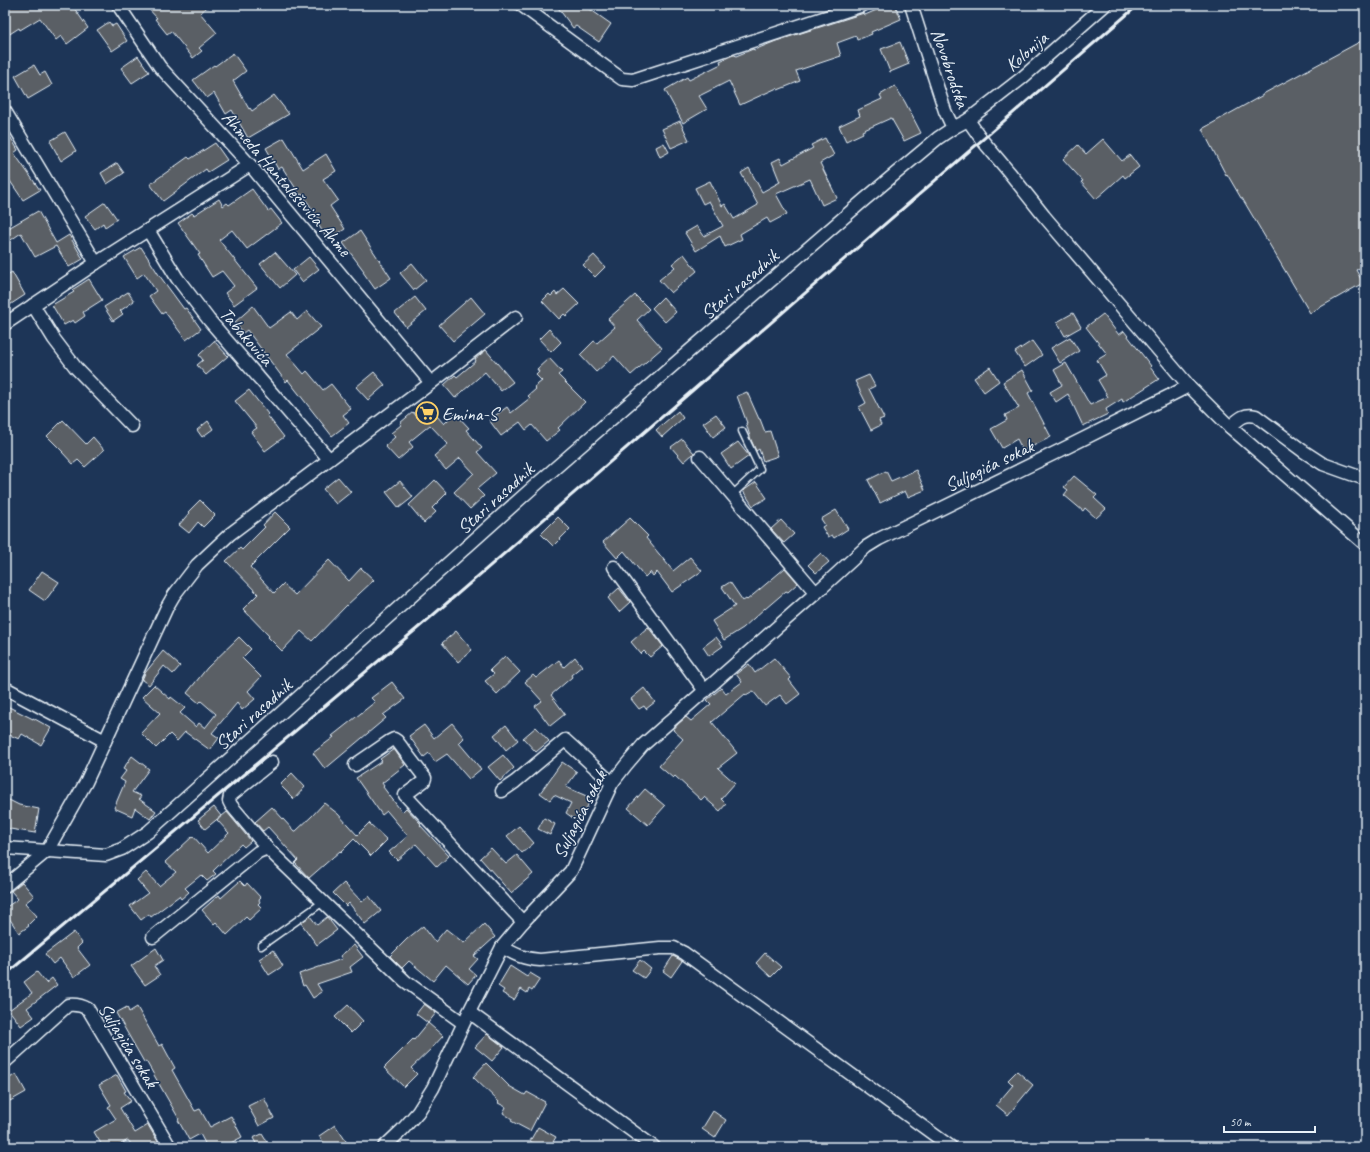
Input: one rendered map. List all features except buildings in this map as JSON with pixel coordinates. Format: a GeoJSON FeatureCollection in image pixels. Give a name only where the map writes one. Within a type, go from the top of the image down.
{"type":"FeatureCollection","features":[{"type":"Feature","properties":{"kind":"street","name":"Ahmeda Hantaleševića Ahme"},"geometry":{"type":"LineString","coordinates":[[118,5],[160,67],[250,165],[432,383]]}},
{"type":"Feature","properties":{"kind":"street"},"geometry":{"type":"LineString","coordinates":[[522,5],[622,79],[633,80],[863,5]]}},
{"type":"Feature","properties":{"kind":"street","name":"Novobrodska"},"geometry":{"type":"LineString","coordinates":[[911,5],[945,111],[953,128],[968,120]]}},
{"type":"Feature","properties":{"kind":"street","name":"Kolonija"},"geometry":{"type":"LineString","coordinates":[[968,120],[1022,78],[1105,5]]}},
{"type":"Feature","properties":{"kind":"street"},"geometry":{"type":"LineString","coordinates":[[5,111],[96,263]]}},
{"type":"Feature","properties":{"kind":"street"},"geometry":{"type":"LineString","coordinates":[[968,120],[982,140],[1044,216],[1189,386],[1230,427],[1365,544]]}},
{"type":"Feature","properties":{"kind":"street","name":"Stari rasadnik"},"geometry":{"type":"LineString","coordinates":[[5,848],[106,855],[122,849],[148,832],[530,490],[864,200],[938,138],[953,128]]}},
{"type":"Feature","properties":{"kind":"street"},"geometry":{"type":"LineString","coordinates":[[5,324],[96,263],[250,165]]}},
{"type":"Feature","properties":{"kind":"street","name":"Tabakovića"},"geometry":{"type":"LineString","coordinates":[[148,230],[177,278],[209,320],[329,459]]}},
{"type":"Feature","properties":{"kind":"street"},"geometry":{"type":"LineString","coordinates":[[33,305],[54,339],[76,368],[132,426]]}},
{"type":"Feature","properties":{"kind":"street"},"geometry":{"type":"LineString","coordinates":[[5,886],[47,851],[86,782],[167,607],[196,565],[230,534],[432,383],[516,317]]}},
{"type":"Feature","properties":{"kind":"street","name":"Suljagića sokak"},"geometry":{"type":"LineString","coordinates":[[384,1147],[418,1112],[433,1088],[502,947],[523,922],[571,871],[612,783],[643,745],[816,593],[866,547],[879,539],[1189,386]]}},
{"type":"Feature","properties":{"kind":"street"},"geometry":{"type":"LineString","coordinates":[[1230,427],[1243,416],[1248,414],[1256,416],[1302,451],[1323,464],[1365,479]]}},
{"type":"Feature","properties":{"kind":"street"},"geometry":{"type":"LineString","coordinates":[[700,457],[816,593]]}},
{"type":"Feature","properties":{"kind":"street"},"geometry":{"type":"LineString","coordinates":[[614,567],[705,691]]}},
{"type":"Feature","properties":{"kind":"street"},"geometry":{"type":"LineString","coordinates":[[5,688],[105,741]]}},
{"type":"Feature","properties":{"kind":"street"},"geometry":{"type":"LineString","coordinates":[[355,765],[390,741],[394,739],[397,741],[425,778],[424,781],[405,795],[523,922]]}},
{"type":"Feature","properties":{"kind":"street"},"geometry":{"type":"LineString","coordinates":[[502,791],[565,740],[612,783]]}},
{"type":"Feature","properties":{"kind":"street"},"geometry":{"type":"LineString","coordinates":[[272,762],[230,796],[229,800],[231,805],[268,849],[405,981],[466,1018],[654,1147]]}},
{"type":"Feature","properties":{"kind":"street"},"geometry":{"type":"LineString","coordinates":[[153,937],[258,852],[265,848],[268,849]]}},
{"type":"Feature","properties":{"kind":"street"},"geometry":{"type":"LineString","coordinates":[[502,947],[518,956],[540,960],[660,948],[674,948],[679,950],[951,1147]]}},
{"type":"Feature","properties":{"kind":"street","name":"Suljagića sokak"},"geometry":{"type":"LineString","coordinates":[[5,1062],[68,1005],[82,1005],[88,1009],[170,1147]]}},
{"type":"Feature","properties":{"kind":"lane"},"geometry":{"type":"LineString","coordinates":[[732,495],[760,469],[742,431]]}},
{"type":"Feature","properties":{"kind":"lane"},"geometry":{"type":"LineString","coordinates":[[261,946],[323,902]]}},
{"type":"Feature","properties":{"kind":"railway"},"geometry":{"type":"LineString","coordinates":[[5,975],[432,616],[1138,5]]}},
{"type":"Feature","properties":{"kind":"place","name":"Emina-S"},"geometry":{"type":"Point","coordinates":[427,413]}}]}
